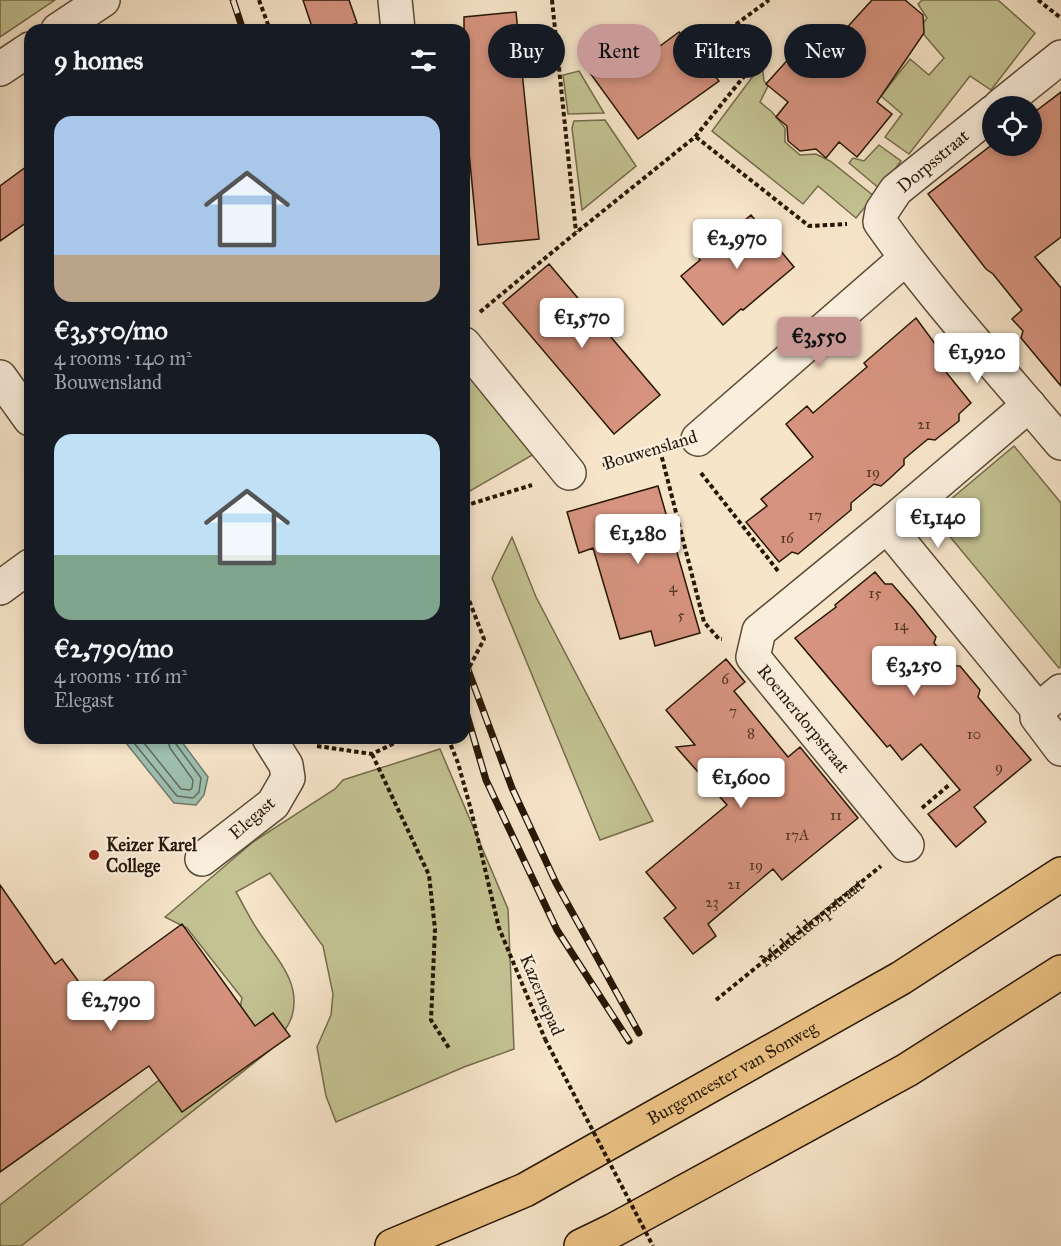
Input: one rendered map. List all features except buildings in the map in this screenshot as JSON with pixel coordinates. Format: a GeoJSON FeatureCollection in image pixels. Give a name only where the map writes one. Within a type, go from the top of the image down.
{"type":"FeatureCollection","features":[{"type":"Feature","properties":{"kind":"highway","name":"Burgemeester van Sonweg"},"geometry":{"type":"LineString","coordinates":[[392,1246],[525,1190],[901,978],[1061,874]]}},
{"type":"Feature","properties":{"kind":"highway"},"geometry":{"type":"LineString","coordinates":[[581,1246],[907,1070],[1061,972]]}},
{"type":"Feature","properties":{"kind":"street"},"geometry":{"type":"LineString","coordinates":[[67,24],[103,0]]}},
{"type":"Feature","properties":{"kind":"street"},"geometry":{"type":"LineString","coordinates":[[395,0],[397,24]]}},
{"type":"Feature","properties":{"kind":"street"},"geometry":{"type":"LineString","coordinates":[[0,69],[24,53]]}},
{"type":"Feature","properties":{"kind":"street"},"geometry":{"type":"LineString","coordinates":[[1012,96],[1061,57]]}},
{"type":"Feature","properties":{"kind":"street","name":"Dorpsstraat"},"geometry":{"type":"LineString","coordinates":[[880,222],[882,211],[896,190],[982,121]]}},
{"type":"Feature","properties":{"kind":"street"},"geometry":{"type":"LineString","coordinates":[[880,222],[964,330],[1061,443]]}},
{"type":"Feature","properties":{"kind":"street","name":"Bouwensland"},"geometry":{"type":"LineString","coordinates":[[698,440],[906,258]]}},
{"type":"Feature","properties":{"kind":"street"},"geometry":{"type":"LineString","coordinates":[[470,351],[570,474]]}},
{"type":"Feature","properties":{"kind":"street"},"geometry":{"type":"LineString","coordinates":[[0,377],[24,411]]}},
{"type":"Feature","properties":{"kind":"street","name":"Roemerdorpstraat"},"geometry":{"type":"LineString","coordinates":[[907,845],[753,657],[759,631],[1029,405]]}},
{"type":"Feature","properties":{"kind":"street"},"geometry":{"type":"LineString","coordinates":[[887,526],[1049,701],[1036,717],[1061,749]]}},
{"type":"Feature","properties":{"kind":"street"},"geometry":{"type":"LineString","coordinates":[[0,588],[24,570]]}},
{"type":"Feature","properties":{"kind":"street"},"geometry":{"type":"LineString","coordinates":[[272,744],[286,765]]}},
{"type":"Feature","properties":{"kind":"street","name":"Elegast"},"geometry":{"type":"LineString","coordinates":[[202,859],[273,804],[288,778],[286,765]]}},
{"type":"Feature","properties":{"kind":"path"},"geometry":{"type":"LineString","coordinates":[[259,0],[268,24]]}},
{"type":"Feature","properties":{"kind":"path"},"geometry":{"type":"LineString","coordinates":[[552,0],[576,233]]}},
{"type":"Feature","properties":{"kind":"path"},"geometry":{"type":"LineString","coordinates":[[478,313],[695,137],[754,64],[731,28],[769,0]]}},
{"type":"Feature","properties":{"kind":"path"},"geometry":{"type":"LineString","coordinates":[[1038,0],[1061,18]]}},
{"type":"Feature","properties":{"kind":"path"},"geometry":{"type":"LineString","coordinates":[[695,137],[809,226],[880,222]]}},
{"type":"Feature","properties":{"kind":"path","name":"Bouwensland"},"geometry":{"type":"LineString","coordinates":[[470,504],[570,474],[698,440]]}},
{"type":"Feature","properties":{"kind":"path"},"geometry":{"type":"LineString","coordinates":[[660,450],[704,622],[719,639],[755,646]]}},
{"type":"Feature","properties":{"kind":"path"},"geometry":{"type":"LineString","coordinates":[[700,472],[799,597]]}},
{"type":"Feature","properties":{"kind":"path"},"geometry":{"type":"LineString","coordinates":[[470,603],[484,639],[470,666]]}},
{"type":"Feature","properties":{"kind":"path"},"geometry":{"type":"LineString","coordinates":[[286,765],[313,746],[372,754],[393,744]]}},
{"type":"Feature","properties":{"kind":"path","name":"Kazernepad"},"geometry":{"type":"LineString","coordinates":[[450,744],[471,810],[499,928],[545,1039],[653,1246]]}},
{"type":"Feature","properties":{"kind":"path"},"geometry":{"type":"LineString","coordinates":[[372,754],[429,875],[435,929],[431,1020],[449,1048]]}},
{"type":"Feature","properties":{"kind":"path","name":"Middeldorpstraat"},"geometry":{"type":"LineString","coordinates":[[716,1000],[907,845]]}},
{"type":"Feature","properties":{"kind":"shaded area"},"geometry":{"type":"Polygon","coordinates":[[[0,0],[55,0],[0,37],[0,0]]]}},
{"type":"Feature","properties":{"kind":"shaded area"},"geometry":{"type":"Polygon","coordinates":[[[922,0],[998,0],[1035,33],[991,90],[970,76],[909,154],[885,137],[902,114],[881,96],[910,59],[929,75],[944,58],[919,29],[927,18],[918,4],[922,0]]]}},
{"type":"Feature","properties":{"kind":"shaded area"},"geometry":{"type":"Polygon","coordinates":[[[577,72],[577,78],[583,78],[604,113],[568,114],[563,78],[565,74],[577,72]]]}},
{"type":"Feature","properties":{"kind":"shaded area"},"geometry":{"type":"Polygon","coordinates":[[[752,78],[764,78],[768,86],[760,102],[785,128],[785,142],[800,155],[816,154],[830,161],[874,196],[856,218],[818,186],[803,204],[712,131],[752,78]]]}},
{"type":"Feature","properties":{"kind":"shaded area"},"geometry":{"type":"Polygon","coordinates":[[[605,120],[636,166],[582,210],[572,128],[574,121],[605,120]]]}},
{"type":"Feature","properties":{"kind":"shaded area"},"geometry":{"type":"Polygon","coordinates":[[[879,145],[901,161],[880,189],[849,163],[853,158],[864,161],[879,145]]]}},
{"type":"Feature","properties":{"kind":"shaded area"},"geometry":{"type":"Polygon","coordinates":[[[470,372],[534,454],[470,491],[470,372]]]}},
{"type":"Feature","properties":{"kind":"shaded area"},"geometry":{"type":"Polygon","coordinates":[[[1014,446],[1061,503],[1061,667],[1059,668],[932,515],[1014,446]]]}},
{"type":"Feature","properties":{"kind":"shaded area"},"geometry":{"type":"Polygon","coordinates":[[[512,537],[536,597],[653,821],[600,840],[492,578],[512,537]]]}},
{"type":"Feature","properties":{"kind":"shaded area"},"geometry":{"type":"Polygon","coordinates":[[[440,749],[508,909],[514,1049],[464,1067],[336,1122],[326,1096],[317,1047],[331,1015],[333,994],[323,946],[270,873],[236,892],[290,980],[294,1003],[292,1016],[282,1035],[269,1051],[21,1246],[0,1246],[0,1205],[195,1052],[234,1039],[242,998],[187,928],[165,917],[253,842],[335,789],[343,780],[440,749]]]}},
{"type":"Feature","properties":{"kind":"water"},"geometry":{"type":"Polygon","coordinates":[[[127,744],[183,744],[208,777],[204,795],[196,805],[174,803],[127,744]]]}},
{"type":"Feature","properties":{"kind":"railway"},"geometry":{"type":"LineString","coordinates":[[233,0],[241,24]]}},
{"type":"Feature","properties":{"kind":"railway"},"geometry":{"type":"LineString","coordinates":[[470,675],[512,788],[556,883],[639,1033]]}},
{"type":"Feature","properties":{"kind":"railway"},"geometry":{"type":"LineString","coordinates":[[470,725],[486,780],[557,930],[629,1041]]}},
{"type":"Feature","properties":{"kind":"place","name":"Keizer Karel College"},"geometry":{"type":"Point","coordinates":[94,855]}}]}
